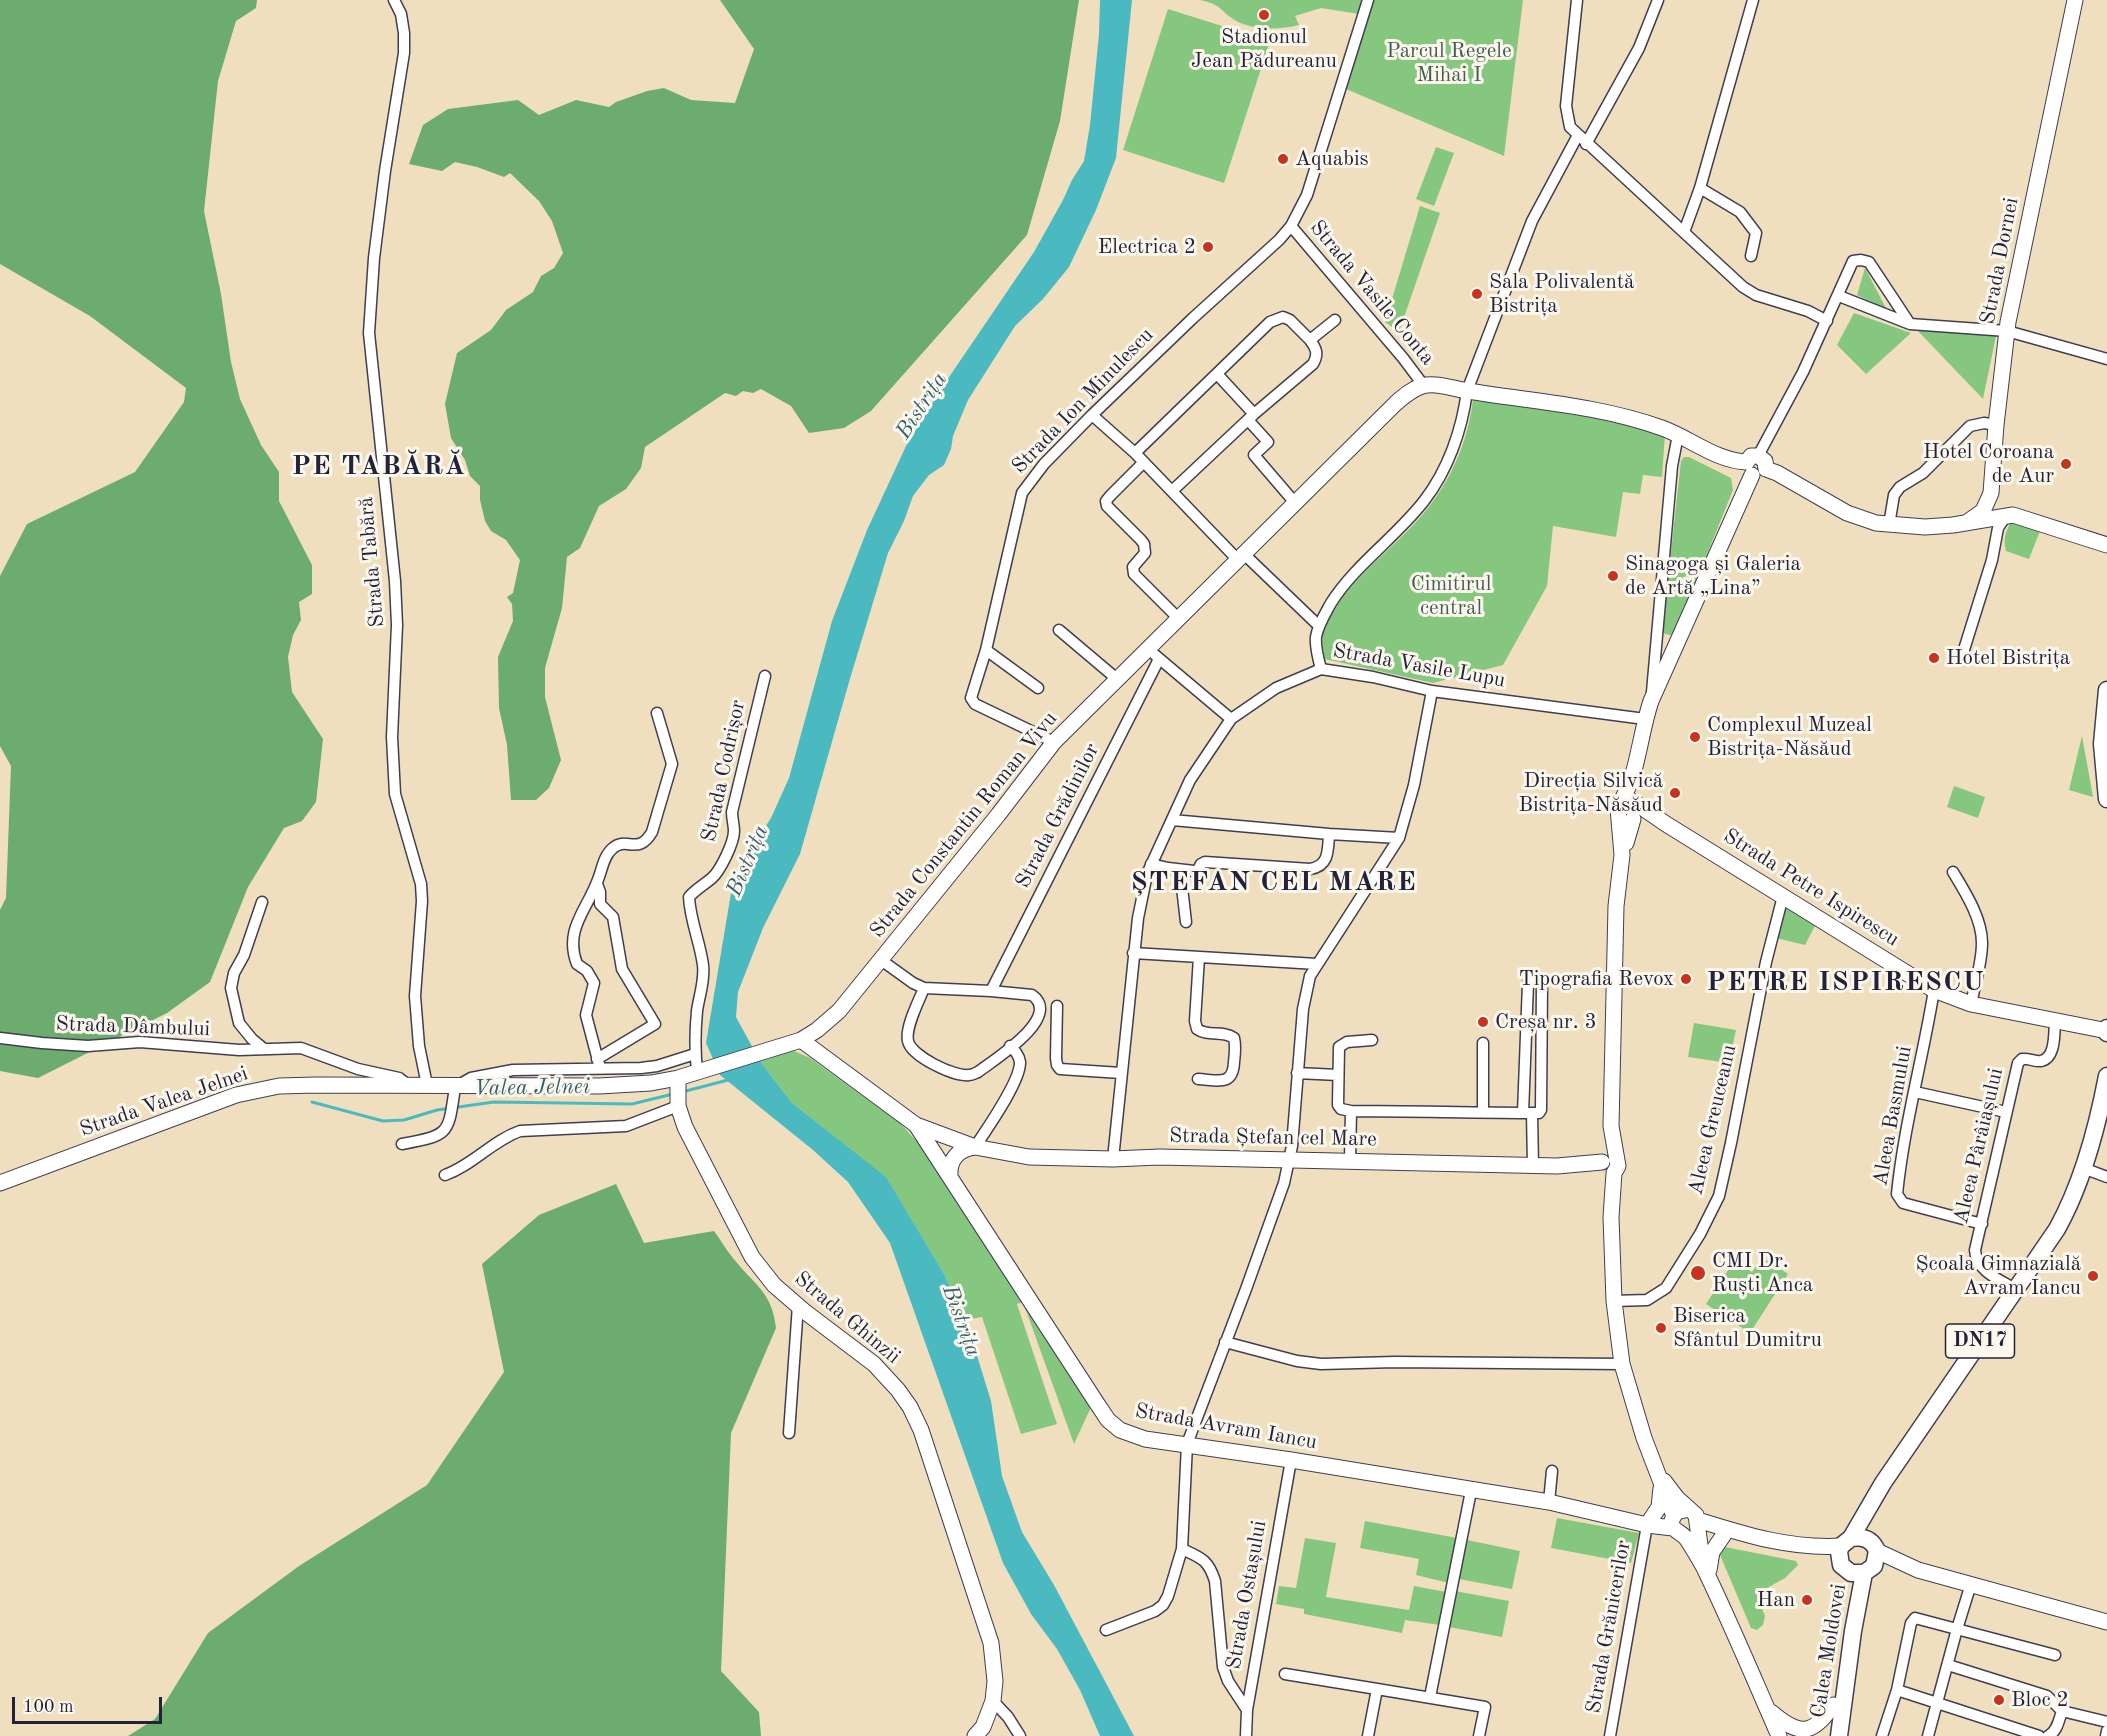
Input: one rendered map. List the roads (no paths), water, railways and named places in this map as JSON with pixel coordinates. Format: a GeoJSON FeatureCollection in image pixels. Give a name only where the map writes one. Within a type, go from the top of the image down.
{"type":"FeatureCollection","features":[{"type":"Feature","properties":{"kind":"main road"},"geometry":{"type":"LineString","coordinates":[[2107,690],[2102,744],[2107,799]]}},
{"type":"Feature","properties":{"kind":"main road","name":"DN17"},"geometry":{"type":"LineString","coordinates":[[1844,1548],[1883,1483],[2057,1229],[2071,1202],[2095,1136],[2107,1076]]}},
{"type":"Feature","properties":{"kind":"main road","name":"DN17"},"geometry":{"type":"LineString","coordinates":[[1867,1561],[1873,1515],[1889,1486],[2014,1309],[2064,1233],[2091,1171],[2107,1118]]}},
{"type":"Feature","properties":{"kind":"main road"},"geometry":{"type":"LineString","coordinates":[[1864,1538],[1867,1561],[1841,1565],[1844,1548],[1864,1538]]}},
{"type":"Feature","properties":{"kind":"main road","name":"Calea Moldovei"},"geometry":{"type":"LineString","coordinates":[[1828,1736],[1833,1705],[1867,1561]]}},
{"type":"Feature","properties":{"kind":"main road","name":"Calea Moldovei"},"geometry":{"type":"LineString","coordinates":[[1839,1736],[1853,1631],[1867,1561]]}},
{"type":"Feature","properties":{"kind":"street","name":"Strada Tabără"},"geometry":{"type":"LineString","coordinates":[[394,0],[402,23],[404,53],[374,258],[369,333],[397,614],[392,737],[395,794],[421,884],[422,901],[415,996],[418,1036],[427,1085]]}},
{"type":"Feature","properties":{"kind":"street","name":"Strada Ion Minulescu"},"geometry":{"type":"LineString","coordinates":[[1054,742],[975,704],[972,694],[986,650],[1022,493],[1044,464],[1092,415],[1193,318],[1280,240],[1291,226],[1307,195],[1368,0]]}},
{"type":"Feature","properties":{"kind":"street"},"geometry":{"type":"LineString","coordinates":[[1577,0],[1566,106],[1570,127],[1743,287],[1756,295],[1809,311],[1827,321]]}},
{"type":"Feature","properties":{"kind":"street"},"geometry":{"type":"LineString","coordinates":[[1586,144],[1639,48],[1658,0]]}},
{"type":"Feature","properties":{"kind":"street"},"geometry":{"type":"LineString","coordinates":[[1684,232],[1700,188],[1752,0]]}},
{"type":"Feature","properties":{"kind":"street","name":"Strada Dornei"},"geometry":{"type":"LineString","coordinates":[[1966,523],[1983,511],[1988,503],[2007,331],[2075,0]]}},
{"type":"Feature","properties":{"kind":"street"},"geometry":{"type":"LineString","coordinates":[[1321,669],[1316,639],[1319,626],[1340,590],[1355,571],[1424,500],[1441,474],[1464,414],[1467,391],[1532,221],[1578,135]]}},
{"type":"Feature","properties":{"kind":"street"},"geometry":{"type":"LineString","coordinates":[[1700,188],[1740,212],[1756,233],[1751,256]]}},
{"type":"Feature","properties":{"kind":"street","name":"Strada Vasile Conta"},"geometry":{"type":"LineString","coordinates":[[1291,226],[1424,386]]}},
{"type":"Feature","properties":{"kind":"street"},"geometry":{"type":"LineString","coordinates":[[1779,1736],[1686,1525],[1660,1480],[1644,1438],[1622,1364],[1614,1301],[1611,1206],[1607,1167],[1611,1130],[1616,915],[1633,776],[1645,719],[1756,465],[1803,372],[1853,261],[1869,262],[1910,324]]}},
{"type":"Feature","properties":{"kind":"street"},"geometry":{"type":"LineString","coordinates":[[1839,296],[1910,324],[2007,331],[2107,359]]}},
{"type":"Feature","properties":{"kind":"street"},"geometry":{"type":"LineString","coordinates":[[1136,453],[1269,322],[1283,317],[1290,320],[1310,340],[1317,353],[1313,363],[1172,491]]}},
{"type":"Feature","properties":{"kind":"street"},"geometry":{"type":"LineString","coordinates":[[1310,340],[1335,320]]}},
{"type":"Feature","properties":{"kind":"street"},"geometry":{"type":"LineString","coordinates":[[1217,374],[1268,442],[1254,455],[1296,504]]}},
{"type":"Feature","properties":{"kind":"street"},"geometry":{"type":"LineString","coordinates":[[1424,386],[1443,386],[1573,405],[1635,419],[1678,435],[1726,459],[1756,465],[1777,473],[1847,513],[1876,523],[1925,527],[2013,515],[2107,545]]}},
{"type":"Feature","properties":{"kind":"street","name":"Strada Constantin Roman Vivu"},"geometry":{"type":"LineString","coordinates":[[801,1041],[839,1011],[1054,742],[1117,679],[1154,654],[1179,619],[1396,403],[1408,393],[1424,386]]}},
{"type":"Feature","properties":{"kind":"street"},"geometry":{"type":"LineString","coordinates":[[1092,415],[1136,453],[1241,557],[1319,626]]}},
{"type":"Feature","properties":{"kind":"street"},"geometry":{"type":"LineString","coordinates":[[1889,525],[1894,495],[1900,487],[1923,473],[1971,426],[1984,423],[1996,425]]}},
{"type":"Feature","properties":{"kind":"street"},"geometry":{"type":"LineString","coordinates":[[1652,701],[1672,466],[1678,435]]}},
{"type":"Feature","properties":{"kind":"street"},"geometry":{"type":"LineString","coordinates":[[1144,462],[1106,501],[1112,512],[1144,544],[1145,554],[1133,567],[1134,574],[1179,619]]}},
{"type":"Feature","properties":{"kind":"street"},"geometry":{"type":"LineString","coordinates":[[1992,478],[1999,499],[2013,515]]}},
{"type":"Feature","properties":{"kind":"street"},"geometry":{"type":"LineString","coordinates":[[1963,660],[1962,656],[1992,560],[1998,528],[2004,519],[2013,515]]}},
{"type":"Feature","properties":{"kind":"street"},"geometry":{"type":"LineString","coordinates":[[1059,630],[1117,679]]}},
{"type":"Feature","properties":{"kind":"street"},"geometry":{"type":"LineString","coordinates":[[986,650],[1038,688]]}},
{"type":"Feature","properties":{"kind":"street"},"geometry":{"type":"LineString","coordinates":[[1154,654],[1231,719]]}},
{"type":"Feature","properties":{"kind":"street","name":"Strada Grădinilor"},"geometry":{"type":"LineString","coordinates":[[991,991],[1154,654]]}},
{"type":"Feature","properties":{"kind":"street","name":"Strada Vasile Lupu"},"geometry":{"type":"LineString","coordinates":[[1113,1159],[1138,918],[1151,864],[1190,780],[1231,719],[1276,688],[1321,669],[1373,677],[1432,691],[1645,719]]}},
{"type":"Feature","properties":{"kind":"street","name":"Strada Codrișor"},"geometry":{"type":"LineString","coordinates":[[697,1072],[695,1054],[697,1010],[704,977],[689,897],[719,871],[730,845],[734,831],[731,823],[732,812],[765,676]]}},
{"type":"Feature","properties":{"kind":"street"},"geometry":{"type":"LineString","coordinates":[[1106,1630],[1155,1611],[1163,1605],[1174,1582],[1182,1549],[1187,1444],[1284,1183],[1292,1146],[1297,1073],[1310,976],[1399,838],[1414,785],[1432,691]]}},
{"type":"Feature","properties":{"kind":"street"},"geometry":{"type":"LineString","coordinates":[[599,1064],[586,1015],[594,983],[588,971],[577,964],[572,945],[574,931],[585,904],[597,884],[610,850],[621,844],[640,844],[648,838],[652,831],[672,764],[657,713]]}},
{"type":"Feature","properties":{"kind":"street","name":"Strada Petre Ispirescu"},"geometry":{"type":"LineString","coordinates":[[1630,810],[1666,824],[1934,990],[1971,1004],[2107,1030]]}},
{"type":"Feature","properties":{"kind":"street"},"geometry":{"type":"LineString","coordinates":[[1172,820],[1399,838]]}},
{"type":"Feature","properties":{"kind":"street"},"geometry":{"type":"LineString","coordinates":[[1151,864],[1196,871],[1205,862],[1317,868],[1325,862],[1327,857],[1329,834]]}},
{"type":"Feature","properties":{"kind":"street"},"geometry":{"type":"LineString","coordinates":[[1180,870],[1186,922]]}},
{"type":"Feature","properties":{"kind":"street"},"geometry":{"type":"LineString","coordinates":[[1953,872],[1974,911],[1982,942],[1971,1004]]}},
{"type":"Feature","properties":{"kind":"street"},"geometry":{"type":"LineString","coordinates":[[597,884],[600,904],[613,917],[622,969],[655,1024],[599,1064]]}},
{"type":"Feature","properties":{"kind":"street","name":"Aleea Greuceanu"},"geometry":{"type":"LineString","coordinates":[[1614,1301],[1647,1300],[1666,1288],[1700,1234],[1715,1205],[1731,1143],[1766,962],[1783,896]]}},
{"type":"Feature","properties":{"kind":"street","name":"Strada Dâmbului"},"geometry":{"type":"LineString","coordinates":[[262,902],[244,955],[234,973],[231,988],[239,1023],[264,1049]]}},
{"type":"Feature","properties":{"kind":"street"},"geometry":{"type":"LineString","coordinates":[[1134,953],[1317,964]]}},
{"type":"Feature","properties":{"kind":"street"},"geometry":{"type":"LineString","coordinates":[[1198,1079],[1224,1080],[1230,1078],[1234,1072],[1235,1046],[1234,1038],[1228,1034],[1204,1033],[1197,1029],[1199,957]]}},
{"type":"Feature","properties":{"kind":"street"},"geometry":{"type":"LineString","coordinates":[[881,960],[913,983],[924,988],[1032,995],[1040,1005],[1039,1018],[1033,1029],[978,1072],[969,1076],[956,1073],[919,1057],[907,1040],[908,1030],[924,988]]}},
{"type":"Feature","properties":{"kind":"street"},"geometry":{"type":"LineString","coordinates":[[1372,1040],[1347,1042],[1341,1045],[1338,1052],[1338,1105],[1341,1109],[1351,1111],[1483,1112],[1528,1113],[1539,1113],[1541,1110],[1542,983],[1536,979],[1530,979],[1528,983],[1528,1113],[1533,1166]]}},
{"type":"Feature","properties":{"kind":"street","name":"Aleea Basmului"},"geometry":{"type":"LineString","coordinates":[[1934,990],[1898,1198],[1903,1203],[1982,1224]]}},
{"type":"Feature","properties":{"kind":"street"},"geometry":{"type":"LineString","coordinates":[[1057,1006],[1056,1058],[1060,1069],[1121,1073]]}},
{"type":"Feature","properties":{"kind":"street","name":"Aleea Pârâiașului"},"geometry":{"type":"LineString","coordinates":[[2015,1289],[1986,1271],[1978,1261],[1976,1250],[2018,1063],[2022,1059],[2029,1058],[2038,1062],[2044,1061],[2048,1057],[2052,1052],[2055,1021]]}},
{"type":"Feature","properties":{"kind":"street","name":"Strada Dâmbului"},"geometry":{"type":"LineString","coordinates":[[0,1038],[42,1044],[88,1046],[140,1042],[239,1050],[301,1048],[358,1069],[399,1078],[408,1085]]}},
{"type":"Feature","properties":{"kind":"street","name":"Strada Valea Jelnei"},"geometry":{"type":"LineString","coordinates":[[0,1183],[236,1095],[279,1086],[599,1086],[678,1081],[697,1072],[801,1041]]}},
{"type":"Feature","properties":{"kind":"street","name":"Strada Ștefan cel Mare"},"geometry":{"type":"LineString","coordinates":[[801,1041],[916,1125],[975,1147],[1029,1157],[1113,1159],[1159,1157],[1607,1167]]}},
{"type":"Feature","properties":{"kind":"street"},"geometry":{"type":"LineString","coordinates":[[1483,1043],[1483,1112]]}},
{"type":"Feature","properties":{"kind":"street"},"geometry":{"type":"LineString","coordinates":[[950,1176],[953,1159],[959,1152],[975,1147],[1019,1070],[1020,1061],[1017,1053],[1010,1046]]}},
{"type":"Feature","properties":{"kind":"street"},"geometry":{"type":"LineString","coordinates":[[402,1144],[428,1140],[445,1130],[450,1120],[455,1087],[471,1078],[513,1070],[599,1064],[657,1066],[695,1054]]}},
{"type":"Feature","properties":{"kind":"street"},"geometry":{"type":"LineString","coordinates":[[1297,1073],[1338,1075]]}},
{"type":"Feature","properties":{"kind":"street","name":"Strada Ghinzii"},"geometry":{"type":"LineString","coordinates":[[678,1081],[678,1104],[685,1127],[752,1257],[774,1285],[874,1364],[910,1407],[921,1430],[991,1643],[995,1681],[993,1701],[982,1727],[975,1736]]}},
{"type":"Feature","properties":{"kind":"street"},"geometry":{"type":"LineString","coordinates":[[1915,1092],[2006,1112]]}},
{"type":"Feature","properties":{"kind":"street"},"geometry":{"type":"LineString","coordinates":[[445,1175],[461,1169],[501,1140],[520,1131],[626,1126],[678,1104]]}},
{"type":"Feature","properties":{"kind":"street"},"geometry":{"type":"LineString","coordinates":[[1350,1161],[1351,1111]]}},
{"type":"Feature","properties":{"kind":"street","name":"Strada Avram Iancu"},"geometry":{"type":"LineString","coordinates":[[916,1125],[1108,1420],[1120,1430],[1145,1439],[1549,1502],[1649,1525],[1686,1525]]}},
{"type":"Feature","properties":{"kind":"street"},"geometry":{"type":"LineString","coordinates":[[2091,1171],[2107,1177]]}},
{"type":"Feature","properties":{"kind":"street"},"geometry":{"type":"LineString","coordinates":[[789,1433],[798,1305]]}},
{"type":"Feature","properties":{"kind":"street"},"geometry":{"type":"LineString","coordinates":[[1226,1342],[1287,1359],[1320,1364],[1622,1364]]}},
{"type":"Feature","properties":{"kind":"street","name":"Strada Ostașului"},"geometry":{"type":"LineString","coordinates":[[1246,1736],[1247,1710],[1291,1460]]}},
{"type":"Feature","properties":{"kind":"street"},"geometry":{"type":"LineString","coordinates":[[1549,1502],[1552,1471]]}},
{"type":"Feature","properties":{"kind":"street"},"geometry":{"type":"LineString","coordinates":[[1649,1525],[1659,1507],[1660,1480]]}},
{"type":"Feature","properties":{"kind":"street"},"geometry":{"type":"LineString","coordinates":[[1430,1697],[1471,1491]]}},
{"type":"Feature","properties":{"kind":"street","name":"Strada Grănicerilor"},"geometry":{"type":"LineString","coordinates":[[1610,1736],[1649,1525]]}},
{"type":"Feature","properties":{"kind":"street"},"geometry":{"type":"LineString","coordinates":[[1686,1525],[1798,1546],[1844,1548]]}},
{"type":"Feature","properties":{"kind":"street"},"geometry":{"type":"LineString","coordinates":[[1713,1585],[1709,1567],[1710,1559],[1715,1545],[1729,1533]]}},
{"type":"Feature","properties":{"kind":"street"},"geometry":{"type":"LineString","coordinates":[[1182,1549],[1200,1557],[1210,1568],[1215,1581],[1223,1667],[1228,1681],[1247,1710]]}},
{"type":"Feature","properties":{"kind":"street"},"geometry":{"type":"LineString","coordinates":[[1867,1561],[1918,1570],[2107,1622]]}},
{"type":"Feature","properties":{"kind":"street"},"geometry":{"type":"LineString","coordinates":[[1928,1736],[1971,1584]]}},
{"type":"Feature","properties":{"kind":"street"},"geometry":{"type":"LineString","coordinates":[[1882,1736],[1897,1690],[1911,1623],[1915,1618],[2055,1655]]}},
{"type":"Feature","properties":{"kind":"street"},"geometry":{"type":"LineString","coordinates":[[1948,1665],[2047,1696],[2062,1711],[2107,1722]]}},
{"type":"Feature","properties":{"kind":"street"},"geometry":{"type":"LineString","coordinates":[[1285,1674],[1485,1707],[1479,1736]]}},
{"type":"Feature","properties":{"kind":"street"},"geometry":{"type":"LineString","coordinates":[[1368,1736],[1377,1689]]}},
{"type":"Feature","properties":{"kind":"street"},"geometry":{"type":"LineString","coordinates":[[1897,1690],[2039,1736]]}},
{"type":"Feature","properties":{"kind":"street"},"geometry":{"type":"LineString","coordinates":[[993,1701],[1008,1717],[1020,1736]]}},
{"type":"Feature","properties":{"kind":"street"},"geometry":{"type":"LineString","coordinates":[[1767,1708],[1796,1731],[1806,1732],[1816,1729],[1833,1705]]}},
{"type":"Feature","properties":{"kind":"street"},"geometry":{"type":"LineString","coordinates":[[2048,1736],[2056,1729],[2062,1711]]}},
{"type":"Feature","properties":{"kind":"street"},"geometry":{"type":"LineString","coordinates":[[2106,1736],[2107,1731]]}},
{"type":"Feature","properties":{"kind":"water","name":"Bistrița"},"geometry":{"type":"Polygon","coordinates":[[[1100,0],[1132,0],[1116,158],[1096,210],[1069,267],[1043,299],[1015,326],[968,400],[944,465],[929,475],[913,496],[888,553],[800,854],[763,928],[738,992],[736,1017],[760,1061],[792,1103],[886,1177],[943,1272],[966,1320],[991,1401],[1002,1476],[1022,1532],[1054,1585],[1134,1736],[1100,1736],[1080,1690],[1057,1649],[1031,1614],[1003,1563],[890,1243],[848,1182],[813,1150],[720,1075],[706,1043],[734,875],[771,818],[789,778],[832,621],[867,530],[907,444],[945,383],[1034,252],[1084,161],[1090,125],[1100,0]]]}},
{"type":"Feature","properties":{"kind":"waterway","name":"Valea Jelnei"},"geometry":{"type":"LineString","coordinates":[[682,1092],[728,1080]]}},
{"type":"Feature","properties":{"kind":"waterway","name":"Valea Jelnei"},"geometry":{"type":"LineString","coordinates":[[312,1102],[383,1121],[404,1120],[437,1110],[494,1102],[632,1104],[673,1094]]}},
{"type":"Feature","properties":{"kind":"place","name":"Stadionul Jean Pădureanu"},"geometry":{"type":"Point","coordinates":[1264,15]}},
{"type":"Feature","properties":{"kind":"place","name":"Aquabis"},"geometry":{"type":"Point","coordinates":[1283,159]}},
{"type":"Feature","properties":{"kind":"place","name":"Electrica 2"},"geometry":{"type":"Point","coordinates":[1208,247]}},
{"type":"Feature","properties":{"kind":"place","name":"Sala Polivalentă Bistrița"},"geometry":{"type":"Point","coordinates":[1477,294]}},
{"type":"Feature","properties":{"kind":"place","name":"Hotel Coroana de Aur"},"geometry":{"type":"Point","coordinates":[2066,464]}},
{"type":"Feature","properties":{"kind":"place","name":"Sinagoga și Galeria de Artă „Lina”"},"geometry":{"type":"Point","coordinates":[1613,576]}},
{"type":"Feature","properties":{"kind":"place","name":"Hotel Bistrița"},"geometry":{"type":"Point","coordinates":[1934,658]}},
{"type":"Feature","properties":{"kind":"place","name":"Complexul Muzeal Bistrița-Năsăud"},"geometry":{"type":"Point","coordinates":[1695,737]}},
{"type":"Feature","properties":{"kind":"place","name":"Direcția Silvică Bistrița-Năsăud"},"geometry":{"type":"Point","coordinates":[1675,793]}},
{"type":"Feature","properties":{"kind":"place","name":"Tipografia Revox"},"geometry":{"type":"Point","coordinates":[1686,979]}},
{"type":"Feature","properties":{"kind":"place","name":"Creșa nr. 3"},"geometry":{"type":"Point","coordinates":[1483,1022]}},
{"type":"Feature","properties":{"kind":"place","name":"CMI Dr. Ruști Anca"},"geometry":{"type":"Point","coordinates":[1698,1273]}},
{"type":"Feature","properties":{"kind":"place","name":"Școala Gimnazială Avram Iancu"},"geometry":{"type":"Point","coordinates":[2093,1276]}},
{"type":"Feature","properties":{"kind":"place","name":"Biserica Sfântul Dumitru"},"geometry":{"type":"Point","coordinates":[1661,1328]}},
{"type":"Feature","properties":{"kind":"place","name":"Han"},"geometry":{"type":"Point","coordinates":[1807,1600]}},
{"type":"Feature","properties":{"kind":"place","name":"Bloc 2"},"geometry":{"type":"Point","coordinates":[1999,1700]}},
{"type":"Feature","properties":{"kind":"district","name":"PE TABĂRĂ"},"geometry":{"type":"Point","coordinates":[379,467]}},
{"type":"Feature","properties":{"kind":"district","name":"ȘTEFAN CEL MARE"},"geometry":{"type":"Point","coordinates":[1274,883]}},
{"type":"Feature","properties":{"kind":"district","name":"PETRE ISPIRESCU"},"geometry":{"type":"Point","coordinates":[1846,983]}},
{"type":"Feature","properties":{"kind":"park label","name":"Parcul Regele Mihai I"},"geometry":{"type":"Point","coordinates":[1449,63]}},
{"type":"Feature","properties":{"kind":"park label","name":"Cimitirul central"},"geometry":{"type":"Point","coordinates":[1451,596]}}]}
